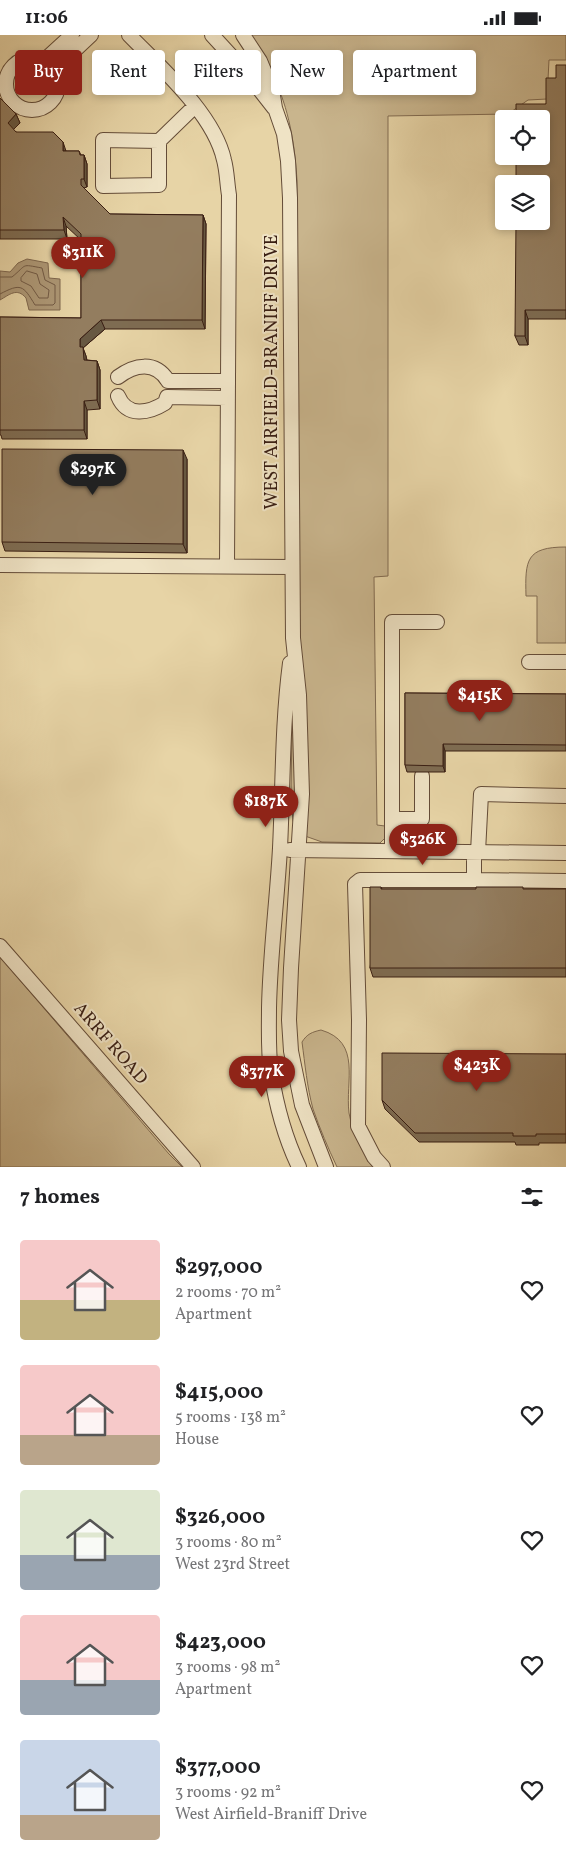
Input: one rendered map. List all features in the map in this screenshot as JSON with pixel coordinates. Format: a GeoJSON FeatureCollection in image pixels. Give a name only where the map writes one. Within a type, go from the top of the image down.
{"type":"FeatureCollection","features":[{"type":"Feature","properties":{"kind":"street"},"geometry":{"type":"LineString","coordinates":[[56,50],[72,35]]}},
{"type":"Feature","properties":{"kind":"street"},"geometry":{"type":"LineString","coordinates":[[75,50],[91,35]]}},
{"type":"Feature","properties":{"kind":"street"},"geometry":{"type":"LineString","coordinates":[[129,35],[168,75],[210,124],[224,159],[229,195],[227,566]]}},
{"type":"Feature","properties":{"kind":"street"},"geometry":{"type":"LineString","coordinates":[[212,35],[275,108]]}},
{"type":"Feature","properties":{"kind":"street"},"geometry":{"type":"LineString","coordinates":[[243,35],[260,61],[272,90],[275,108]]}},
{"type":"Feature","properties":{"kind":"street"},"geometry":{"type":"LineString","coordinates":[[15,66],[9,73],[7,79],[7,91],[18,105],[23,108],[40,109],[50,103],[55,95]]}},
{"type":"Feature","properties":{"kind":"street"},"geometry":{"type":"LineString","coordinates":[[159,141],[159,185],[103,186],[103,140],[159,141],[195,106]]}},
{"type":"Feature","properties":{"kind":"street","name":"WEST AIRFIELD-BRANIFF DRIVE"},"geometry":{"type":"LineString","coordinates":[[275,108],[284,134],[290,198],[293,638],[299,695],[302,794],[289,1002],[292,1051],[302,1105],[326,1167]]}},
{"type":"Feature","properties":{"kind":"street"},"geometry":{"type":"LineString","coordinates":[[118,377],[130,368],[147,366],[163,374],[168,381],[227,381]]}},
{"type":"Feature","properties":{"kind":"street"},"geometry":{"type":"LineString","coordinates":[[118,396],[121,404],[130,410],[145,412],[165,403],[167,397],[227,398]]}},
{"type":"Feature","properties":{"kind":"street"},"geometry":{"type":"LineString","coordinates":[[0,565],[292,567]]}},
{"type":"Feature","properties":{"kind":"street"},"geometry":{"type":"LineString","coordinates":[[392,851],[392,623],[437,622]]}},
{"type":"Feature","properties":{"kind":"street","name":"WEST AIRFIELD-BRANIFF DRIVE"},"geometry":{"type":"LineString","coordinates":[[293,638],[286,694],[280,850],[270,981],[269,1047],[276,1096],[298,1167]]}},
{"type":"Feature","properties":{"kind":"street"},"geometry":{"type":"LineString","coordinates":[[529,662],[566,662]]}},
{"type":"Feature","properties":{"kind":"street"},"geometry":{"type":"LineString","coordinates":[[392,819],[422,819],[422,776]]}},
{"type":"Feature","properties":{"kind":"street"},"geometry":{"type":"LineString","coordinates":[[474,880],[481,794],[566,795]]}},
{"type":"Feature","properties":{"kind":"street"},"geometry":{"type":"LineString","coordinates":[[280,850],[566,853]]}},
{"type":"Feature","properties":{"kind":"street"},"geometry":{"type":"LineString","coordinates":[[383,1167],[374,1157],[358,1126],[359,1021],[355,884],[360,880],[566,881]]}},
{"type":"Feature","properties":{"kind":"street","name":"ARRF ROAD"},"geometry":{"type":"LineString","coordinates":[[0,945],[193,1167]]}},
{"type":"Feature","properties":{"kind":"shaded area"},"geometry":{"type":"Polygon","coordinates":[[[250,35],[566,35],[566,60],[549,60],[547,99],[528,100],[514,110],[495,110],[495,114],[388,116],[388,576],[374,577],[377,825],[385,826],[385,838],[380,843],[322,842],[305,836],[298,830],[293,821],[291,795],[297,370],[297,181],[293,140],[281,95],[343,95],[343,50],[271,50],[271,72],[261,55],[261,50],[258,50],[250,35]]]}},
{"type":"Feature","properties":{"kind":"shaded area"},"geometry":{"type":"Polygon","coordinates":[[[566,547],[566,643],[537,643],[537,596],[526,596],[528,565],[536,553],[553,548],[566,547]]]}},
{"type":"Feature","properties":{"kind":"shaded area"},"geometry":{"type":"Polygon","coordinates":[[[0,957],[169,1154],[182,1167],[0,1167],[0,957]]]}},
{"type":"Feature","properties":{"kind":"shaded area"},"geometry":{"type":"Polygon","coordinates":[[[321,1030],[334,1036],[347,1053],[349,1064],[349,1113],[360,1141],[377,1167],[337,1167],[324,1138],[311,1101],[302,1042],[310,1034],[321,1030]]]}},
{"type":"Feature","properties":{"kind":"water"},"geometry":{"type":"Polygon","coordinates":[[[27,259],[48,263],[49,278],[60,279],[60,310],[29,310],[26,298],[16,292],[0,300],[0,271],[10,272],[18,263],[27,259]]]}},
{"type":"Feature","properties":{"kind":"building"},"geometry":{"type":"Polygon","coordinates":[[[556,65],[566,65],[566,310],[525,310],[525,336],[515,336],[516,230],[550,230],[550,175],[516,175],[516,165],[550,165],[550,110],[516,110],[516,104],[546,104],[546,78],[556,78],[556,65]]]}},
{"type":"Feature","properties":{"kind":"building"},"geometry":{"type":"Polygon","coordinates":[[[0,98],[16,114],[8,123],[16,132],[53,132],[63,142],[63,151],[79,151],[80,155],[84,155],[84,179],[81,179],[81,185],[110,214],[203,215],[202,320],[101,320],[80,339],[84,360],[97,361],[97,400],[84,401],[84,430],[0,430],[0,317],[81,318],[81,234],[63,217],[64,230],[0,230],[0,98]]]}},
{"type":"Feature","properties":{"kind":"building"},"geometry":{"type":"Polygon","coordinates":[[[2,449],[183,450],[183,544],[2,542],[2,449]]]}},
{"type":"Feature","properties":{"kind":"building"},"geometry":{"type":"Polygon","coordinates":[[[405,693],[566,694],[566,745],[443,744],[443,766],[405,765],[405,693]]]}},
{"type":"Feature","properties":{"kind":"building"},"geometry":{"type":"Polygon","coordinates":[[[370,887],[381,887],[381,889],[523,887],[523,889],[566,889],[566,968],[370,968],[370,887]]]}},
{"type":"Feature","properties":{"kind":"building"},"geometry":{"type":"Polygon","coordinates":[[[382,1053],[566,1054],[566,1134],[513,1136],[513,1133],[415,1133],[382,1100],[382,1053]]]}}]}
